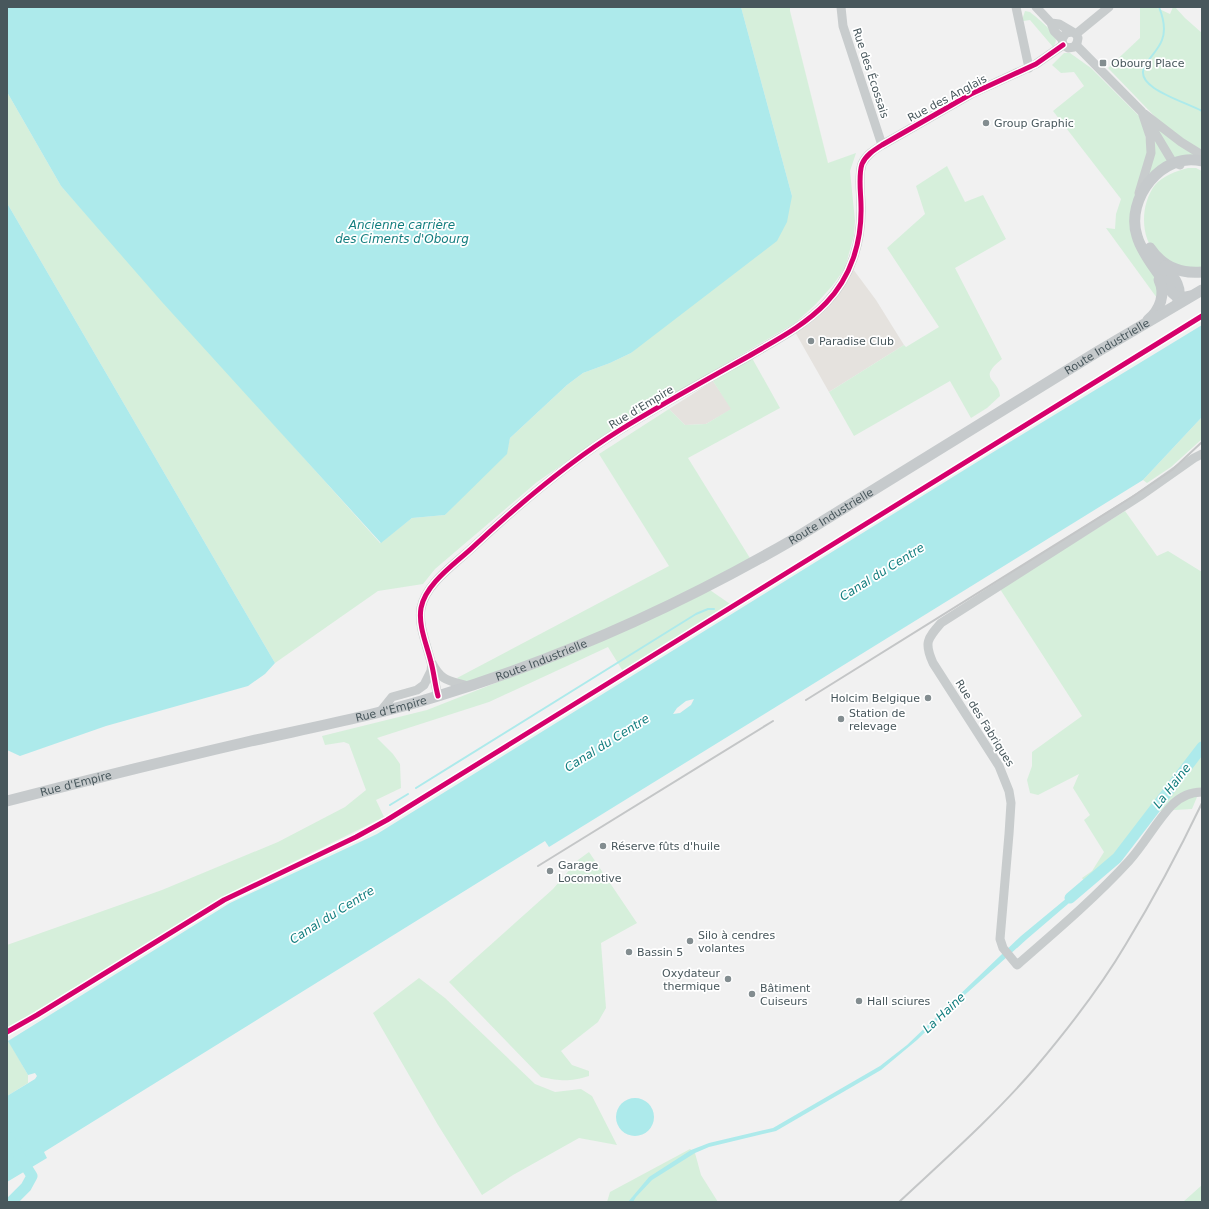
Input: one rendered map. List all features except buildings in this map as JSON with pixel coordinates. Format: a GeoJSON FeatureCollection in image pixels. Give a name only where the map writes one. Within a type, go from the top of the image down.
{"type":"FeatureCollection","features":[{"type":"Feature","properties":{"kind":"main road"},"geometry":{"type":"LineString","coordinates":[[1178,302],[1179,286],[1176,280],[1150,248],[1143,231],[1143,206],[1150,189],[1158,179],[1187,160],[1202,161]]}},
{"type":"Feature","properties":{"kind":"main road"},"geometry":{"type":"LineString","coordinates":[[1138,327],[1152,317],[1161,300],[1163,287],[1140,244],[1135,227],[1134,217],[1138,202],[1146,184],[1159,172],[1180,165],[1202,166]]}},
{"type":"Feature","properties":{"kind":"main road"},"geometry":{"type":"LineString","coordinates":[[1140,244],[1170,291],[1177,297],[1178,302]]}},
{"type":"Feature","properties":{"kind":"main road"},"geometry":{"type":"LineString","coordinates":[[1161,262],[1183,272],[1202,272]]}},
{"type":"Feature","properties":{"kind":"main road","name":"Route Industrielle"},"geometry":{"type":"LineString","coordinates":[[438,696],[586,642],[659,611],[719,581],[794,539],[1178,302],[1198,293]]}},
{"type":"Feature","properties":{"kind":"main road","name":"Rue d'Empire"},"geometry":{"type":"LineString","coordinates":[[7,801],[241,743],[380,712],[438,696]]}},
{"type":"Feature","properties":{"kind":"street","name":"Rue des Écossais"},"geometry":{"type":"LineString","coordinates":[[840,7],[843,26],[882,145]]}},
{"type":"Feature","properties":{"kind":"street"},"geometry":{"type":"LineString","coordinates":[[1036,7],[1051,23],[1062,42],[1068,48],[1076,45]]}},
{"type":"Feature","properties":{"kind":"street"},"geometry":{"type":"LineString","coordinates":[[1062,42],[1066,33],[1073,33],[1109,7]]}},
{"type":"Feature","properties":{"kind":"street"},"geometry":{"type":"LineString","coordinates":[[1018,9],[1029,68]]}},
{"type":"Feature","properties":{"kind":"street"},"geometry":{"type":"LineString","coordinates":[[1051,23],[1059,24],[1073,33],[1078,41],[1076,45]]}},
{"type":"Feature","properties":{"kind":"street","name":"Rue des Anglais"},"geometry":{"type":"LineString","coordinates":[[882,145],[971,94],[1029,68],[1062,42]]}},
{"type":"Feature","properties":{"kind":"street"},"geometry":{"type":"LineString","coordinates":[[1076,45],[1142,112],[1202,155]]}},
{"type":"Feature","properties":{"kind":"street"},"geometry":{"type":"LineString","coordinates":[[1142,112],[1167,153],[1180,165]]}},
{"type":"Feature","properties":{"kind":"street"},"geometry":{"type":"LineString","coordinates":[[1138,202],[1151,153],[1150,136],[1142,112]]}},
{"type":"Feature","properties":{"kind":"street","name":"Rue d'Empire"},"geometry":{"type":"LineString","coordinates":[[438,696],[432,663],[420,618],[421,609],[427,593],[435,582],[488,533],[554,477],[619,431],[797,328],[813,315],[836,291],[847,275],[853,262],[861,214],[860,173],[862,165],[868,155],[882,145]]}},
{"type":"Feature","properties":{"kind":"street","name":"Rue des Fabriques"},"geometry":{"type":"LineString","coordinates":[[1202,454],[1140,496],[941,623],[930,636],[928,642],[928,653],[1000,766],[1010,791],[1011,803],[1009,834],[1000,939],[1003,948],[1017,965],[1099,891],[1130,859],[1172,805],[1189,794],[1202,792]]}},
{"type":"Feature","properties":{"kind":"street"},"geometry":{"type":"LineString","coordinates":[[432,663],[435,670],[444,679],[468,686]]}},
{"type":"Feature","properties":{"kind":"street"},"geometry":{"type":"LineString","coordinates":[[380,712],[392,697],[417,690],[424,685],[431,671],[432,663]]}},
{"type":"Feature","properties":{"kind":"shaded area"},"geometry":{"type":"Polygon","coordinates":[[[853,269],[876,300],[904,345],[829,392],[795,332],[853,269]]]}},
{"type":"Feature","properties":{"kind":"shaded area"},"geometry":{"type":"Polygon","coordinates":[[[713,381],[732,409],[706,424],[685,425],[669,409],[713,381]]]}},
{"type":"Feature","properties":{"kind":"green space"},"geometry":{"type":"Polygon","coordinates":[[[741,7],[790,7],[828,163],[856,153],[850,171],[855,221],[854,235],[845,268],[833,285],[815,305],[795,323],[610,432],[537,482],[435,569],[423,584],[378,591],[275,663],[7,203],[7,92],[61,186],[380,543],[412,518],[445,515],[507,451],[510,438],[567,385],[583,373],[631,353],[792,196],[741,7]]]}},
{"type":"Feature","properties":{"kind":"green space"},"geometry":{"type":"Polygon","coordinates":[[[1155,7],[1170,14],[1173,7],[1175,7],[1202,33],[1202,152],[1163,125],[1108,68],[1140,38],[1140,8],[1155,7]]]}},
{"type":"Feature","properties":{"kind":"green space"},"geometry":{"type":"Polygon","coordinates":[[[1025,11],[1030,12],[1051,31],[1056,40],[1053,47],[1030,20],[1023,21],[1025,11]]]}},
{"type":"Feature","properties":{"kind":"green space"},"geometry":{"type":"Polygon","coordinates":[[[1064,53],[1070,53],[1091,68],[1139,116],[1144,126],[1148,155],[1132,208],[1159,283],[1157,298],[1106,228],[1115,229],[1116,214],[1121,199],[1053,111],[1084,86],[1074,72],[1061,73],[1052,65],[1064,53]]]}},
{"type":"Feature","properties":{"kind":"green space"},"geometry":{"type":"Polygon","coordinates":[[[1156,126],[1198,155],[1173,158],[1156,126]]]}},
{"type":"Feature","properties":{"kind":"green space"},"geometry":{"type":"Polygon","coordinates":[[[1152,135],[1169,162],[1147,179],[1152,135]]]}},
{"type":"Feature","properties":{"kind":"green space"},"geometry":{"type":"Polygon","coordinates":[[[947,166],[965,202],[983,195],[1006,239],[955,268],[1002,359],[994,366],[990,375],[991,379],[999,390],[1000,396],[987,408],[971,418],[950,381],[854,436],[829,392],[904,345],[906,347],[939,327],[887,248],[925,214],[916,186],[947,166]]]}},
{"type":"Feature","properties":{"kind":"green space"},"geometry":{"type":"Polygon","coordinates":[[[1188,168],[1196,168],[1202,171],[1202,270],[1187,270],[1157,254],[1147,239],[1145,229],[1145,210],[1150,192],[1162,179],[1170,174],[1188,168]]]}},
{"type":"Feature","properties":{"kind":"green space"},"geometry":{"type":"Polygon","coordinates":[[[752,358],[780,408],[688,458],[753,563],[707,588],[733,606],[624,673],[608,647],[489,702],[377,738],[393,754],[400,764],[401,788],[376,800],[384,817],[225,896],[185,920],[187,923],[7,1032],[7,945],[162,890],[278,842],[345,807],[366,790],[349,744],[344,742],[325,745],[322,736],[427,710],[604,640],[468,686],[457,678],[669,566],[599,454],[669,409],[685,425],[706,424],[731,409],[713,381],[752,358]]]}},
{"type":"Feature","properties":{"kind":"green space"},"geometry":{"type":"Polygon","coordinates":[[[1202,417],[1202,439],[1171,467],[1147,483],[1143,480],[1202,417]]]}},
{"type":"Feature","properties":{"kind":"green space"},"geometry":{"type":"Polygon","coordinates":[[[1125,511],[1157,556],[1168,551],[1202,572],[1202,785],[1192,809],[1158,811],[1123,858],[1089,887],[1082,878],[1092,871],[1104,852],[1084,820],[1090,815],[1073,788],[1079,774],[1038,795],[1030,793],[1027,780],[1032,766],[1032,752],[1082,716],[1000,589],[1125,511]]]}},
{"type":"Feature","properties":{"kind":"green space"},"geometry":{"type":"Polygon","coordinates":[[[589,852],[637,923],[601,943],[606,1008],[598,1022],[561,1051],[572,1065],[589,1071],[589,1076],[565,1080],[541,1077],[449,982],[553,889],[578,860],[589,852]]]}},
{"type":"Feature","properties":{"kind":"green space"},"geometry":{"type":"Polygon","coordinates":[[[419,978],[445,998],[535,1084],[555,1092],[581,1089],[592,1096],[617,1145],[579,1138],[513,1175],[482,1195],[438,1125],[373,1013],[419,978]]]}},
{"type":"Feature","properties":{"kind":"green space"},"geometry":{"type":"Polygon","coordinates":[[[7,1038],[28,1075],[28,1083],[7,1096],[7,1038]]]}},
{"type":"Feature","properties":{"kind":"green space"},"geometry":{"type":"Polygon","coordinates":[[[690,1149],[695,1153],[701,1175],[718,1202],[607,1202],[610,1192],[690,1149]]]}},
{"type":"Feature","properties":{"kind":"green space"},"geometry":{"type":"Polygon","coordinates":[[[1202,1185],[1202,1202],[1183,1202],[1202,1185]]]}},
{"type":"Feature","properties":{"kind":"water","name":"Ancienne carrière des Ciments d'Obourg"},"geometry":{"type":"Polygon","coordinates":[[[7,7],[741,7],[792,196],[787,222],[777,241],[631,353],[583,373],[567,385],[510,438],[507,454],[445,515],[412,518],[381,543],[162,302],[61,186],[7,92],[7,7]]]}},
{"type":"Feature","properties":{"kind":"water"},"geometry":{"type":"Polygon","coordinates":[[[7,203],[275,663],[265,674],[248,686],[106,726],[20,756],[7,750],[7,203]]]}},
{"type":"Feature","properties":{"kind":"water","name":"Canal du Centre"},"geometry":{"type":"Polygon","coordinates":[[[1202,325],[1202,417],[1143,480],[549,847],[545,841],[44,1152],[47,1158],[7,1182],[7,1096],[35,1079],[37,1076],[35,1073],[28,1075],[8,1041],[230,903],[377,834],[990,454],[1202,325]]]}},
{"type":"Feature","properties":{"kind":"water"},"geometry":{"type":"Polygon","coordinates":[[[1079,888],[1082,892],[1027,939],[917,1040],[881,1070],[776,1131],[709,1147],[695,1153],[652,1180],[633,1202],[628,1202],[649,1177],[691,1150],[709,1143],[773,1128],[880,1066],[907,1045],[1021,936],[1079,888]]]}},
{"type":"Feature","properties":{"kind":"water"},"geometry":{"type":"Polygon","coordinates":[[[631,1098],[639,1098],[649,1103],[653,1110],[653,1124],[649,1131],[639,1136],[631,1136],[621,1131],[619,1128],[616,1121],[616,1113],[621,1103],[624,1101],[631,1098]]]}},
{"type":"Feature","properties":{"kind":"pier"},"geometry":{"type":"Polygon","coordinates":[[[694,699],[691,705],[680,713],[673,714],[677,708],[686,701],[694,699]]]}},
{"type":"Feature","properties":{"kind":"waterway"},"geometry":{"type":"LineString","coordinates":[[1159,7],[1164,24],[1164,32],[1159,47],[1143,70],[1143,76],[1147,82],[1159,91],[1202,111]]}},
{"type":"Feature","properties":{"kind":"waterway"},"geometry":{"type":"LineString","coordinates":[[416,788],[696,614],[708,609],[714,609]]}},
{"type":"Feature","properties":{"kind":"waterway","name":"La Haine"},"geometry":{"type":"LineString","coordinates":[[1070,898],[1117,858],[1202,747]]}},
{"type":"Feature","properties":{"kind":"waterway"},"geometry":{"type":"LineString","coordinates":[[390,805],[408,794]]}},
{"type":"Feature","properties":{"kind":"waterway"},"geometry":{"type":"LineString","coordinates":[[7,1136],[32,1176],[26,1187],[11,1202]]}},
{"type":"Feature","properties":{"kind":"railway"},"geometry":{"type":"LineString","coordinates":[[806,700],[1132,497],[1172,470],[1202,442]]}},
{"type":"Feature","properties":{"kind":"railway"},"geometry":{"type":"LineString","coordinates":[[538,866],[773,721]]}},
{"type":"Feature","properties":{"kind":"railway"},"geometry":{"type":"LineString","coordinates":[[899,1202],[1002,1104],[1035,1068],[1083,1008],[1116,960],[1146,909],[1175,857],[1202,803]]}},
{"type":"Feature","properties":{"kind":"cycle path"},"geometry":{"type":"LineString","coordinates":[[438,696],[420,615],[424,599],[429,590],[442,574],[508,515],[581,456],[636,420],[749,356],[808,319],[835,293],[853,258],[857,246],[861,219],[861,169],[862,164],[868,155],[882,145],[971,94],[1036,64],[1063,45]]}},
{"type":"Feature","properties":{"kind":"cycle path"},"geometry":{"type":"LineString","coordinates":[[7,1032],[224,900],[356,837],[387,820],[1202,316]]}},
{"type":"Feature","properties":{"kind":"place","name":"Obourg Place"},"geometry":{"type":"Point","coordinates":[1103,63]}},
{"type":"Feature","properties":{"kind":"place","name":"Group Graphic"},"geometry":{"type":"Point","coordinates":[986,123]}},
{"type":"Feature","properties":{"kind":"place","name":"Paradise Club"},"geometry":{"type":"Point","coordinates":[811,341]}},
{"type":"Feature","properties":{"kind":"place","name":"Holcim Belgique"},"geometry":{"type":"Point","coordinates":[928,698]}},
{"type":"Feature","properties":{"kind":"place","name":"Station de relevage"},"geometry":{"type":"Point","coordinates":[841,719]}},
{"type":"Feature","properties":{"kind":"place","name":"Réserve fûts d'huile"},"geometry":{"type":"Point","coordinates":[603,846]}},
{"type":"Feature","properties":{"kind":"place","name":"Garage Locomotive"},"geometry":{"type":"Point","coordinates":[550,871]}},
{"type":"Feature","properties":{"kind":"place","name":"Silo à cendres volantes"},"geometry":{"type":"Point","coordinates":[690,941]}},
{"type":"Feature","properties":{"kind":"place","name":"Bassin 5"},"geometry":{"type":"Point","coordinates":[629,952]}},
{"type":"Feature","properties":{"kind":"place","name":"Oxydateur thermique"},"geometry":{"type":"Point","coordinates":[728,979]}},
{"type":"Feature","properties":{"kind":"place","name":"Bâtiment Cuiseurs"},"geometry":{"type":"Point","coordinates":[752,994]}},
{"type":"Feature","properties":{"kind":"place","name":"Hall sciures"},"geometry":{"type":"Point","coordinates":[859,1001]}}]}
